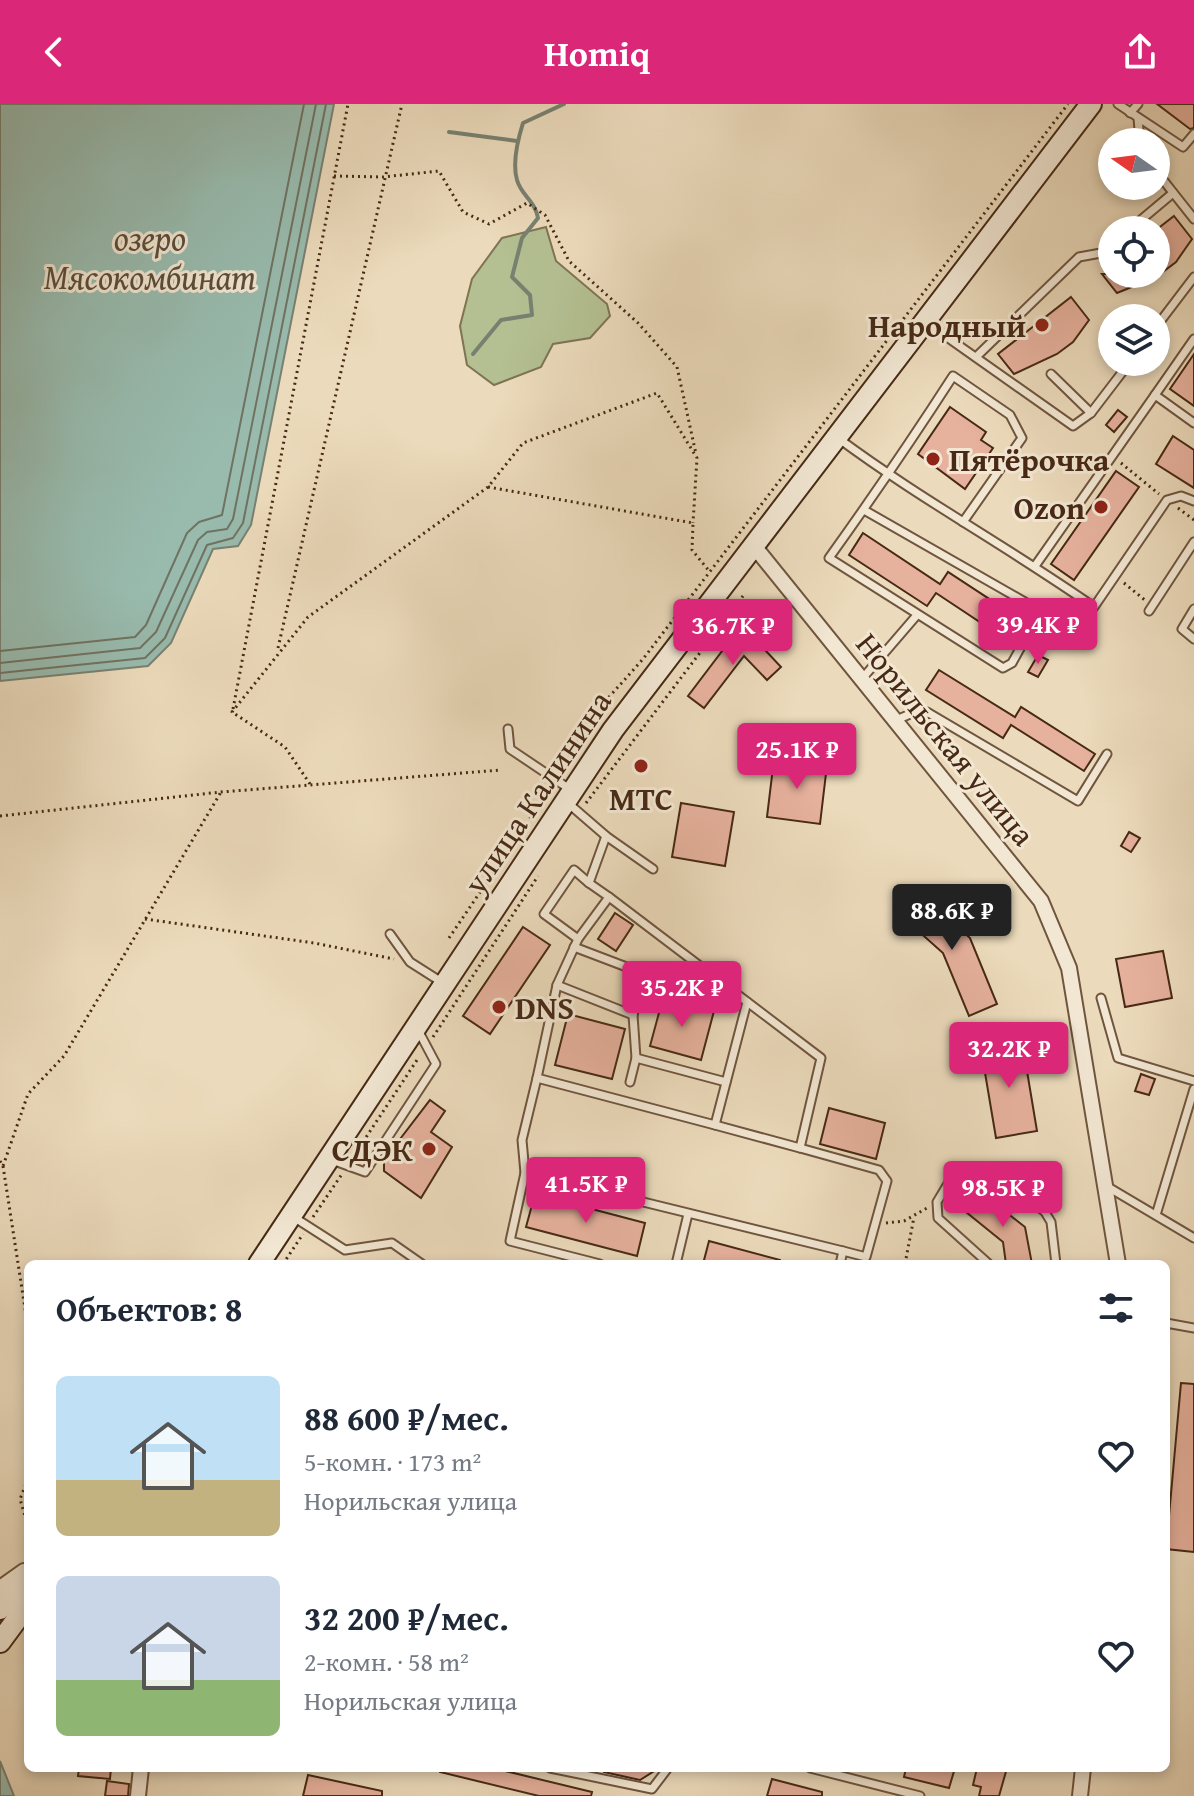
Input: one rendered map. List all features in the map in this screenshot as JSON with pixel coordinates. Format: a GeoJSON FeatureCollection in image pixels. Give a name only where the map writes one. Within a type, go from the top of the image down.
{"type":"FeatureCollection","features":[{"type":"Feature","properties":{"kind":"main road","name":"улица Калинина"},"geometry":{"type":"LineString","coordinates":[[263,1260],[299,1220],[327,1159],[568,796],[836,436],[1091,104]]}},
{"type":"Feature","properties":{"kind":"main road"},"geometry":{"type":"LineString","coordinates":[[0,1609],[24,1581]]}},
{"type":"Feature","properties":{"kind":"main road"},"geometry":{"type":"LineString","coordinates":[[0,1642],[24,1609]]}},
{"type":"Feature","properties":{"kind":"street","name":"Норильская улица"},"geometry":{"type":"LineString","coordinates":[[754,546],[860,681],[1041,901],[1069,968],[1108,1187],[1117,1260]]}},
{"type":"Feature","properties":{"kind":"street"},"geometry":{"type":"LineString","coordinates":[[0,1588],[24,1572]]}},
{"type":"Feature","properties":{"kind":"street"},"geometry":{"type":"LineString","coordinates":[[138,1796],[141,1772]]}},
{"type":"Feature","properties":{"kind":"street"},"geometry":{"type":"LineString","coordinates":[[1080,1796],[1083,1772]]}},
{"type":"Feature","properties":{"kind":"lane"},"geometry":{"type":"LineString","coordinates":[[1118,104],[1183,147],[1194,134]]}},
{"type":"Feature","properties":{"kind":"lane"},"geometry":{"type":"LineString","coordinates":[[1137,128],[1134,116],[1138,104]]}},
{"type":"Feature","properties":{"kind":"lane"},"geometry":{"type":"LineString","coordinates":[[1170,189],[1194,219]]}},
{"type":"Feature","properties":{"kind":"lane"},"geometry":{"type":"LineString","coordinates":[[1146,216],[1173,193]]}},
{"type":"Feature","properties":{"kind":"lane"},"geometry":{"type":"LineString","coordinates":[[976,357],[1079,257],[1098,254]]}},
{"type":"Feature","properties":{"kind":"lane"},"geometry":{"type":"LineString","coordinates":[[1170,309],[1194,277]]}},
{"type":"Feature","properties":{"kind":"lane"},"geometry":{"type":"LineString","coordinates":[[925,322],[1068,425],[1073,426],[1091,413],[1119,376]]}},
{"type":"Feature","properties":{"kind":"lane"},"geometry":{"type":"LineString","coordinates":[[1035,566],[1194,339]]}},
{"type":"Feature","properties":{"kind":"lane"},"geometry":{"type":"LineString","coordinates":[[1051,374],[1091,413]]}},
{"type":"Feature","properties":{"kind":"lane"},"geometry":{"type":"LineString","coordinates":[[864,510],[1025,602],[1034,623],[1012,663],[1003,668],[829,558],[888,476],[953,376],[1010,415],[1022,438],[963,522]]}},
{"type":"Feature","properties":{"kind":"lane"},"geometry":{"type":"LineString","coordinates":[[1155,395],[1194,423]]}},
{"type":"Feature","properties":{"kind":"lane"},"geometry":{"type":"LineString","coordinates":[[836,436],[888,476],[1035,566],[1094,607],[1167,500],[1181,496],[1194,501]]}},
{"type":"Feature","properties":{"kind":"lane"},"geometry":{"type":"LineString","coordinates":[[1150,608],[1194,542]]}},
{"type":"Feature","properties":{"kind":"lane"},"geometry":{"type":"LineString","coordinates":[[1194,609],[1182,629],[1194,639]]}},
{"type":"Feature","properties":{"kind":"lane"},"geometry":{"type":"LineString","coordinates":[[860,681],[917,615]]}},
{"type":"Feature","properties":{"kind":"lane"},"geometry":{"type":"LineString","coordinates":[[894,721],[917,711],[927,712],[1078,801],[1107,754]]}},
{"type":"Feature","properties":{"kind":"lane"},"geometry":{"type":"LineString","coordinates":[[508,729],[510,749],[568,796],[606,836],[653,869]]}},
{"type":"Feature","properties":{"kind":"lane"},"geometry":{"type":"LineString","coordinates":[[589,883],[606,836]]}},
{"type":"Feature","properties":{"kind":"lane"},"geometry":{"type":"LineString","coordinates":[[713,976],[693,983],[645,974],[576,943],[544,914],[574,870],[821,1058],[800,1148]]}},
{"type":"Feature","properties":{"kind":"lane"},"geometry":{"type":"LineString","coordinates":[[584,1260],[510,1241],[525,1173],[522,1140],[557,985],[576,943],[609,897]]}},
{"type":"Feature","properties":{"kind":"lane"},"geometry":{"type":"LineString","coordinates":[[390,934],[410,962],[444,983]]}},
{"type":"Feature","properties":{"kind":"lane"},"geometry":{"type":"LineString","coordinates":[[630,1082],[636,1058],[633,1015],[645,974]]}},
{"type":"Feature","properties":{"kind":"lane"},"geometry":{"type":"LineString","coordinates":[[557,985],[633,1015]]}},
{"type":"Feature","properties":{"kind":"lane"},"geometry":{"type":"LineString","coordinates":[[1101,998],[1118,1058],[1194,1081]]}},
{"type":"Feature","properties":{"kind":"lane"},"geometry":{"type":"LineString","coordinates":[[715,1125],[747,1002]]}},
{"type":"Feature","properties":{"kind":"lane"},"geometry":{"type":"LineString","coordinates":[[327,1159],[365,1172],[436,1064],[416,1026]]}},
{"type":"Feature","properties":{"kind":"lane"},"geometry":{"type":"LineString","coordinates":[[636,1058],[726,1082]]}},
{"type":"Feature","properties":{"kind":"lane"},"geometry":{"type":"LineString","coordinates":[[525,1173],[866,1257],[887,1181],[879,1170],[537,1078]]}},
{"type":"Feature","properties":{"kind":"lane"},"geometry":{"type":"LineString","coordinates":[[1156,1215],[1194,1089]]}},
{"type":"Feature","properties":{"kind":"lane"},"geometry":{"type":"LineString","coordinates":[[985,1260],[938,1218],[937,1202],[952,1177],[970,1172],[996,1174],[1045,1212],[1051,1222],[1056,1260]]}},
{"type":"Feature","properties":{"kind":"lane"},"geometry":{"type":"LineString","coordinates":[[1108,1187],[1194,1238]]}},
{"type":"Feature","properties":{"kind":"lane"},"geometry":{"type":"LineString","coordinates":[[677,1260],[688,1214]]}},
{"type":"Feature","properties":{"kind":"lane"},"geometry":{"type":"LineString","coordinates":[[299,1220],[345,1250],[392,1243],[416,1260]]}},
{"type":"Feature","properties":{"kind":"lane"},"geometry":{"type":"LineString","coordinates":[[841,1260],[843,1251]]}},
{"type":"Feature","properties":{"kind":"lane"},"geometry":{"type":"LineString","coordinates":[[1170,1324],[1194,1328]]}},
{"type":"Feature","properties":{"kind":"lane"},"geometry":{"type":"LineString","coordinates":[[569,1772],[652,1789],[665,1772]]}},
{"type":"Feature","properties":{"kind":"lane"},"geometry":{"type":"LineString","coordinates":[[826,1772],[920,1796]]}},
{"type":"Feature","properties":{"kind":"path"},"geometry":{"type":"LineString","coordinates":[[232,712],[348,104]]}},
{"type":"Feature","properties":{"kind":"path"},"geometry":{"type":"LineString","coordinates":[[277,652],[402,104]]}},
{"type":"Feature","properties":{"kind":"path"},"geometry":{"type":"LineString","coordinates":[[568,796],[585,724],[608,694],[643,659],[1068,104]]}},
{"type":"Feature","properties":{"kind":"path"},"geometry":{"type":"LineString","coordinates":[[334,176],[383,177],[439,171],[463,212],[489,224],[527,203],[545,215],[569,261],[638,323],[677,367],[697,458],[692,550],[710,572]]}},
{"type":"Feature","properties":{"kind":"path"},"geometry":{"type":"LineString","coordinates":[[232,712],[308,617],[488,487],[523,443],[657,393],[697,458]]}},
{"type":"Feature","properties":{"kind":"path"},"geometry":{"type":"LineString","coordinates":[[1112,456],[1194,520]]}},
{"type":"Feature","properties":{"kind":"path"},"geometry":{"type":"LineString","coordinates":[[488,487],[693,523]]}},
{"type":"Feature","properties":{"kind":"path"},"geometry":{"type":"LineString","coordinates":[[1114,576],[1150,608]]}},
{"type":"Feature","properties":{"kind":"path"},"geometry":{"type":"LineString","coordinates":[[449,938],[743,596]]}},
{"type":"Feature","properties":{"kind":"path"},"geometry":{"type":"LineString","coordinates":[[232,712],[285,747],[310,784]]}},
{"type":"Feature","properties":{"kind":"path"},"geometry":{"type":"LineString","coordinates":[[0,816],[221,792],[501,770]]}},
{"type":"Feature","properties":{"kind":"path"},"geometry":{"type":"LineString","coordinates":[[24,1303],[2,1164],[28,1094],[64,1056],[221,792]]}},
{"type":"Feature","properties":{"kind":"path"},"geometry":{"type":"LineString","coordinates":[[284,1260],[299,1220],[348,1166],[544,867]]}},
{"type":"Feature","properties":{"kind":"path"},"geometry":{"type":"LineString","coordinates":[[145,919],[314,943],[410,962]]}},
{"type":"Feature","properties":{"kind":"path"},"geometry":{"type":"LineString","coordinates":[[875,1225],[904,1221],[937,1202]]}},
{"type":"Feature","properties":{"kind":"path"},"geometry":{"type":"LineString","coordinates":[[906,1260],[915,1214]]}},
{"type":"Feature","properties":{"kind":"path"},"geometry":{"type":"LineString","coordinates":[[24,1489],[20,1499],[24,1512]]}},
{"type":"Feature","properties":{"kind":"green space"},"geometry":{"type":"Polygon","coordinates":[[[546,227],[556,261],[607,304],[610,316],[590,338],[553,344],[541,367],[494,385],[467,365],[460,326],[472,279],[502,238],[546,227]]]}},
{"type":"Feature","properties":{"kind":"water","name":"озеро Мясокомбинат"},"geometry":{"type":"Polygon","coordinates":[[[0,104],[334,104],[251,525],[238,546],[213,549],[171,643],[148,666],[0,681],[0,104]]]}},
{"type":"Feature","properties":{"kind":"water"},"geometry":{"type":"Polygon","coordinates":[[[0,1761],[14,1796],[0,1796],[0,1761]]]}},
{"type":"Feature","properties":{"kind":"building"},"geometry":{"type":"Polygon","coordinates":[[[1157,104],[1194,104],[1194,128],[1190,129],[1157,104]]]}},
{"type":"Feature","properties":{"kind":"building"},"geometry":{"type":"Polygon","coordinates":[[[1174,216],[1192,239],[1170,266],[1170,219],[1174,216]]]}},
{"type":"Feature","properties":{"kind":"building"},"geometry":{"type":"Polygon","coordinates":[[[1113,288],[1129,288],[1117,293],[1113,288]]]}},
{"type":"Feature","properties":{"kind":"building"},"geometry":{"type":"Polygon","coordinates":[[[1071,297],[1089,320],[1073,342],[1057,354],[1014,374],[998,354],[1071,297]]]}},
{"type":"Feature","properties":{"kind":"building"},"geometry":{"type":"Polygon","coordinates":[[[1194,354],[1194,406],[1170,389],[1194,354]]]}},
{"type":"Feature","properties":{"kind":"building"},"geometry":{"type":"Polygon","coordinates":[[[950,407],[986,432],[981,440],[993,448],[965,489],[918,454],[950,407]]]}},
{"type":"Feature","properties":{"kind":"building"},"geometry":{"type":"Polygon","coordinates":[[[1118,410],[1127,417],[1114,432],[1106,425],[1118,410]]]}},
{"type":"Feature","properties":{"kind":"building"},"geometry":{"type":"Polygon","coordinates":[[[1173,436],[1194,450],[1194,488],[1156,464],[1173,436]]]}},
{"type":"Feature","properties":{"kind":"building"},"geometry":{"type":"Polygon","coordinates":[[[1116,471],[1139,487],[1074,580],[1051,564],[1116,471]]]}},
{"type":"Feature","properties":{"kind":"building"},"geometry":{"type":"Polygon","coordinates":[[[863,533],[940,584],[948,572],[1026,623],[1013,644],[936,593],[927,606],[849,555],[863,533]]]}},
{"type":"Feature","properties":{"kind":"building"},"geometry":{"type":"Polygon","coordinates":[[[752,636],[781,667],[767,680],[744,656],[704,708],[688,696],[732,638],[752,636]]]}},
{"type":"Feature","properties":{"kind":"building"},"geometry":{"type":"Polygon","coordinates":[[[1038,655],[1048,660],[1038,677],[1028,672],[1038,655]]]}},
{"type":"Feature","properties":{"kind":"building"},"geometry":{"type":"Polygon","coordinates":[[[939,670],[1015,717],[1021,707],[1095,754],[1084,771],[1011,725],[1003,738],[926,690],[939,670]]]}},
{"type":"Feature","properties":{"kind":"building"},"geometry":{"type":"Polygon","coordinates":[[[774,759],[827,765],[820,824],[767,817],[774,759]]]}},
{"type":"Feature","properties":{"kind":"building"},"geometry":{"type":"Polygon","coordinates":[[[681,803],[734,812],[725,866],[672,857],[681,803]]]}},
{"type":"Feature","properties":{"kind":"building"},"geometry":{"type":"Polygon","coordinates":[[[1129,832],[1140,838],[1131,852],[1121,846],[1129,832]]]}},
{"type":"Feature","properties":{"kind":"building"},"geometry":{"type":"Polygon","coordinates":[[[918,891],[970,938],[997,1004],[969,1016],[943,953],[898,913],[918,891]]]}},
{"type":"Feature","properties":{"kind":"building"},"geometry":{"type":"Polygon","coordinates":[[[615,913],[633,925],[616,951],[598,939],[615,913]]]}},
{"type":"Feature","properties":{"kind":"building"},"geometry":{"type":"Polygon","coordinates":[[[523,927],[550,945],[490,1034],[463,1016],[523,927]]]}},
{"type":"Feature","properties":{"kind":"building"},"geometry":{"type":"Polygon","coordinates":[[[1163,951],[1172,998],[1125,1007],[1116,959],[1163,951]]]}},
{"type":"Feature","properties":{"kind":"building"},"geometry":{"type":"Polygon","coordinates":[[[663,998],[714,1011],[701,1060],[650,1046],[663,998]]]}},
{"type":"Feature","properties":{"kind":"building"},"geometry":{"type":"Polygon","coordinates":[[[568,1014],[625,1029],[612,1079],[555,1065],[568,1014]]]}},
{"type":"Feature","properties":{"kind":"building"},"geometry":{"type":"Polygon","coordinates":[[[1022,1041],[1037,1131],[996,1138],[981,1049],[1022,1041]]]}},
{"type":"Feature","properties":{"kind":"building"},"geometry":{"type":"Polygon","coordinates":[[[1141,1074],[1155,1079],[1149,1095],[1135,1091],[1141,1074]]]}},
{"type":"Feature","properties":{"kind":"building"},"geometry":{"type":"Polygon","coordinates":[[[430,1100],[445,1111],[431,1132],[452,1147],[421,1198],[384,1171],[384,1160],[430,1100]]]}},
{"type":"Feature","properties":{"kind":"building"},"geometry":{"type":"Polygon","coordinates":[[[829,1108],[885,1123],[876,1159],[820,1144],[829,1108]]]}},
{"type":"Feature","properties":{"kind":"building"},"geometry":{"type":"Polygon","coordinates":[[[980,1192],[1025,1227],[1031,1260],[1005,1260],[1003,1242],[966,1212],[980,1192]]]}},
{"type":"Feature","properties":{"kind":"building"},"geometry":{"type":"Polygon","coordinates":[[[535,1194],[645,1223],[637,1256],[526,1227],[535,1194]]]}},
{"type":"Feature","properties":{"kind":"building"},"geometry":{"type":"Polygon","coordinates":[[[709,1241],[780,1260],[704,1260],[709,1241]]]}},
{"type":"Feature","properties":{"kind":"building"},"geometry":{"type":"Polygon","coordinates":[[[1181,1383],[1194,1384],[1194,1552],[1170,1549],[1170,1505],[1181,1383]]]}},
{"type":"Feature","properties":{"kind":"building"},"geometry":{"type":"Polygon","coordinates":[[[78,1772],[111,1772],[110,1779],[78,1776],[78,1772]]]}},
{"type":"Feature","properties":{"kind":"building"},"geometry":{"type":"Polygon","coordinates":[[[440,1772],[510,1772],[592,1792],[591,1796],[539,1796],[440,1772]]]}},
{"type":"Feature","properties":{"kind":"building"},"geometry":{"type":"Polygon","coordinates":[[[604,1772],[653,1772],[640,1780],[604,1772]]]}},
{"type":"Feature","properties":{"kind":"building"},"geometry":{"type":"Polygon","coordinates":[[[905,1772],[954,1772],[949,1788],[904,1777],[905,1772]]]}},
{"type":"Feature","properties":{"kind":"building"},"geometry":{"type":"Polygon","coordinates":[[[976,1772],[1006,1772],[999,1796],[979,1796],[981,1787],[973,1785],[976,1772]]]}},
{"type":"Feature","properties":{"kind":"building"},"geometry":{"type":"Polygon","coordinates":[[[308,1775],[382,1791],[382,1796],[303,1796],[308,1775]]]}},
{"type":"Feature","properties":{"kind":"building"},"geometry":{"type":"Polygon","coordinates":[[[772,1779],[822,1792],[822,1796],[767,1796],[772,1779]]]}},
{"type":"Feature","properties":{"kind":"building"},"geometry":{"type":"Polygon","coordinates":[[[107,1781],[129,1784],[128,1796],[105,1796],[107,1781]]]}},
{"type":"Feature","properties":{"kind":"waterway"},"geometry":{"type":"LineString","coordinates":[[473,354],[501,320],[532,315],[530,295],[512,277],[522,238],[538,218],[517,180],[516,151],[523,123],[564,104]]}},
{"type":"Feature","properties":{"kind":"waterway"},"geometry":{"type":"LineString","coordinates":[[449,132],[517,141]]}},
{"type":"Feature","properties":{"kind":"place","name":"Народный"},"geometry":{"type":"Point","coordinates":[1042,325]}},
{"type":"Feature","properties":{"kind":"place","name":"Пятёрочка"},"geometry":{"type":"Point","coordinates":[933,459]}},
{"type":"Feature","properties":{"kind":"place","name":"Ozon"},"geometry":{"type":"Point","coordinates":[1101,507]}},
{"type":"Feature","properties":{"kind":"place","name":"МТС"},"geometry":{"type":"Point","coordinates":[641,766]}},
{"type":"Feature","properties":{"kind":"place","name":"DNS"},"geometry":{"type":"Point","coordinates":[499,1007]}},
{"type":"Feature","properties":{"kind":"place","name":"СДЭК"},"geometry":{"type":"Point","coordinates":[429,1149]}}]}
